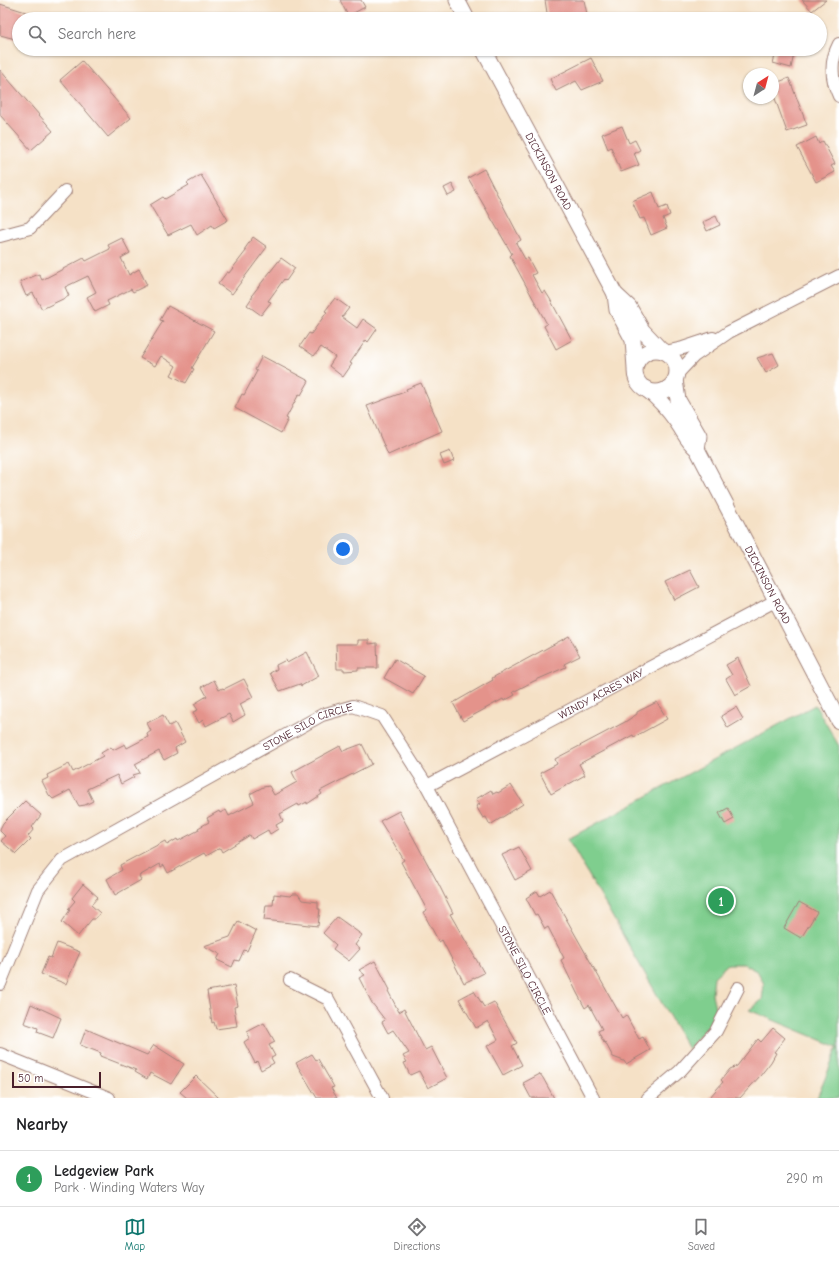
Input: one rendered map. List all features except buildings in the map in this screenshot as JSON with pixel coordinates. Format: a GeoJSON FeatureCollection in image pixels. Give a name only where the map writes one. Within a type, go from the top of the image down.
{"type":"FeatureCollection","features":[{"type":"Feature","properties":{"kind":"street"},"geometry":{"type":"LineString","coordinates":[[457,0],[463,12]]}},
{"type":"Feature","properties":{"kind":"street"},"geometry":{"type":"LineString","coordinates":[[839,44],[833,63],[832,74],[839,96]]}},
{"type":"Feature","properties":{"kind":"street","name":"DICKINSON ROAD"},"geometry":{"type":"LineString","coordinates":[[487,56],[615,294],[629,307],[642,330],[663,351]]}},
{"type":"Feature","properties":{"kind":"street"},"geometry":{"type":"LineString","coordinates":[[0,236],[30,228],[65,191]]}},
{"type":"Feature","properties":{"kind":"street"},"geometry":{"type":"LineString","coordinates":[[730,332],[690,346],[663,351],[648,351],[639,359],[635,370],[636,377],[645,388],[651,391],[665,389],[694,356],[730,332],[839,276]]}},
{"type":"Feature","properties":{"kind":"street","name":"DICKINSON ROAD"},"geometry":{"type":"LineString","coordinates":[[615,294],[617,310],[633,340],[635,370]]}},
{"type":"Feature","properties":{"kind":"street"},"geometry":{"type":"LineString","coordinates":[[663,351],[674,361],[676,377]]}},
{"type":"Feature","properties":{"kind":"street","name":"DICKINSON ROAD"},"geometry":{"type":"LineString","coordinates":[[676,377],[678,400],[699,436],[697,449]]}},
{"type":"Feature","properties":{"kind":"street","name":"DICKINSON ROAD"},"geometry":{"type":"LineString","coordinates":[[645,388],[661,402],[679,424],[688,442],[697,449],[839,721]]}},
{"type":"Feature","properties":{"kind":"street","name":"WINDY ACRES WAY"},"geometry":{"type":"LineString","coordinates":[[427,786],[775,601]]}},
{"type":"Feature","properties":{"kind":"street","name":"STONE SILO CIRCLE"},"geometry":{"type":"LineString","coordinates":[[0,984],[38,890],[62,860],[322,715],[353,706],[382,716],[427,786],[593,1098]]}},
{"type":"Feature","properties":{"kind":"street"},"geometry":{"type":"LineString","coordinates":[[290,980],[328,999],[382,1098]]}},
{"type":"Feature","properties":{"kind":"street"},"geometry":{"type":"LineString","coordinates":[[648,1098],[680,1071],[716,1031],[738,988]]}},
{"type":"Feature","properties":{"kind":"street"},"geometry":{"type":"LineString","coordinates":[[0,1054],[110,1098]]}},
{"type":"Feature","properties":{"kind":"green space"},"geometry":{"type":"Polygon","coordinates":[[[815,705],[839,746],[839,1098],[817,1098],[838,1047],[749,1010],[762,1000],[764,984],[758,972],[744,964],[728,964],[714,977],[712,994],[715,1007],[710,1023],[688,1049],[568,839],[815,705]]]}},
{"type":"Feature","properties":{"kind":"place","name":"Ledgeview Park"},"geometry":{"type":"Point","coordinates":[721,901]}}]}
